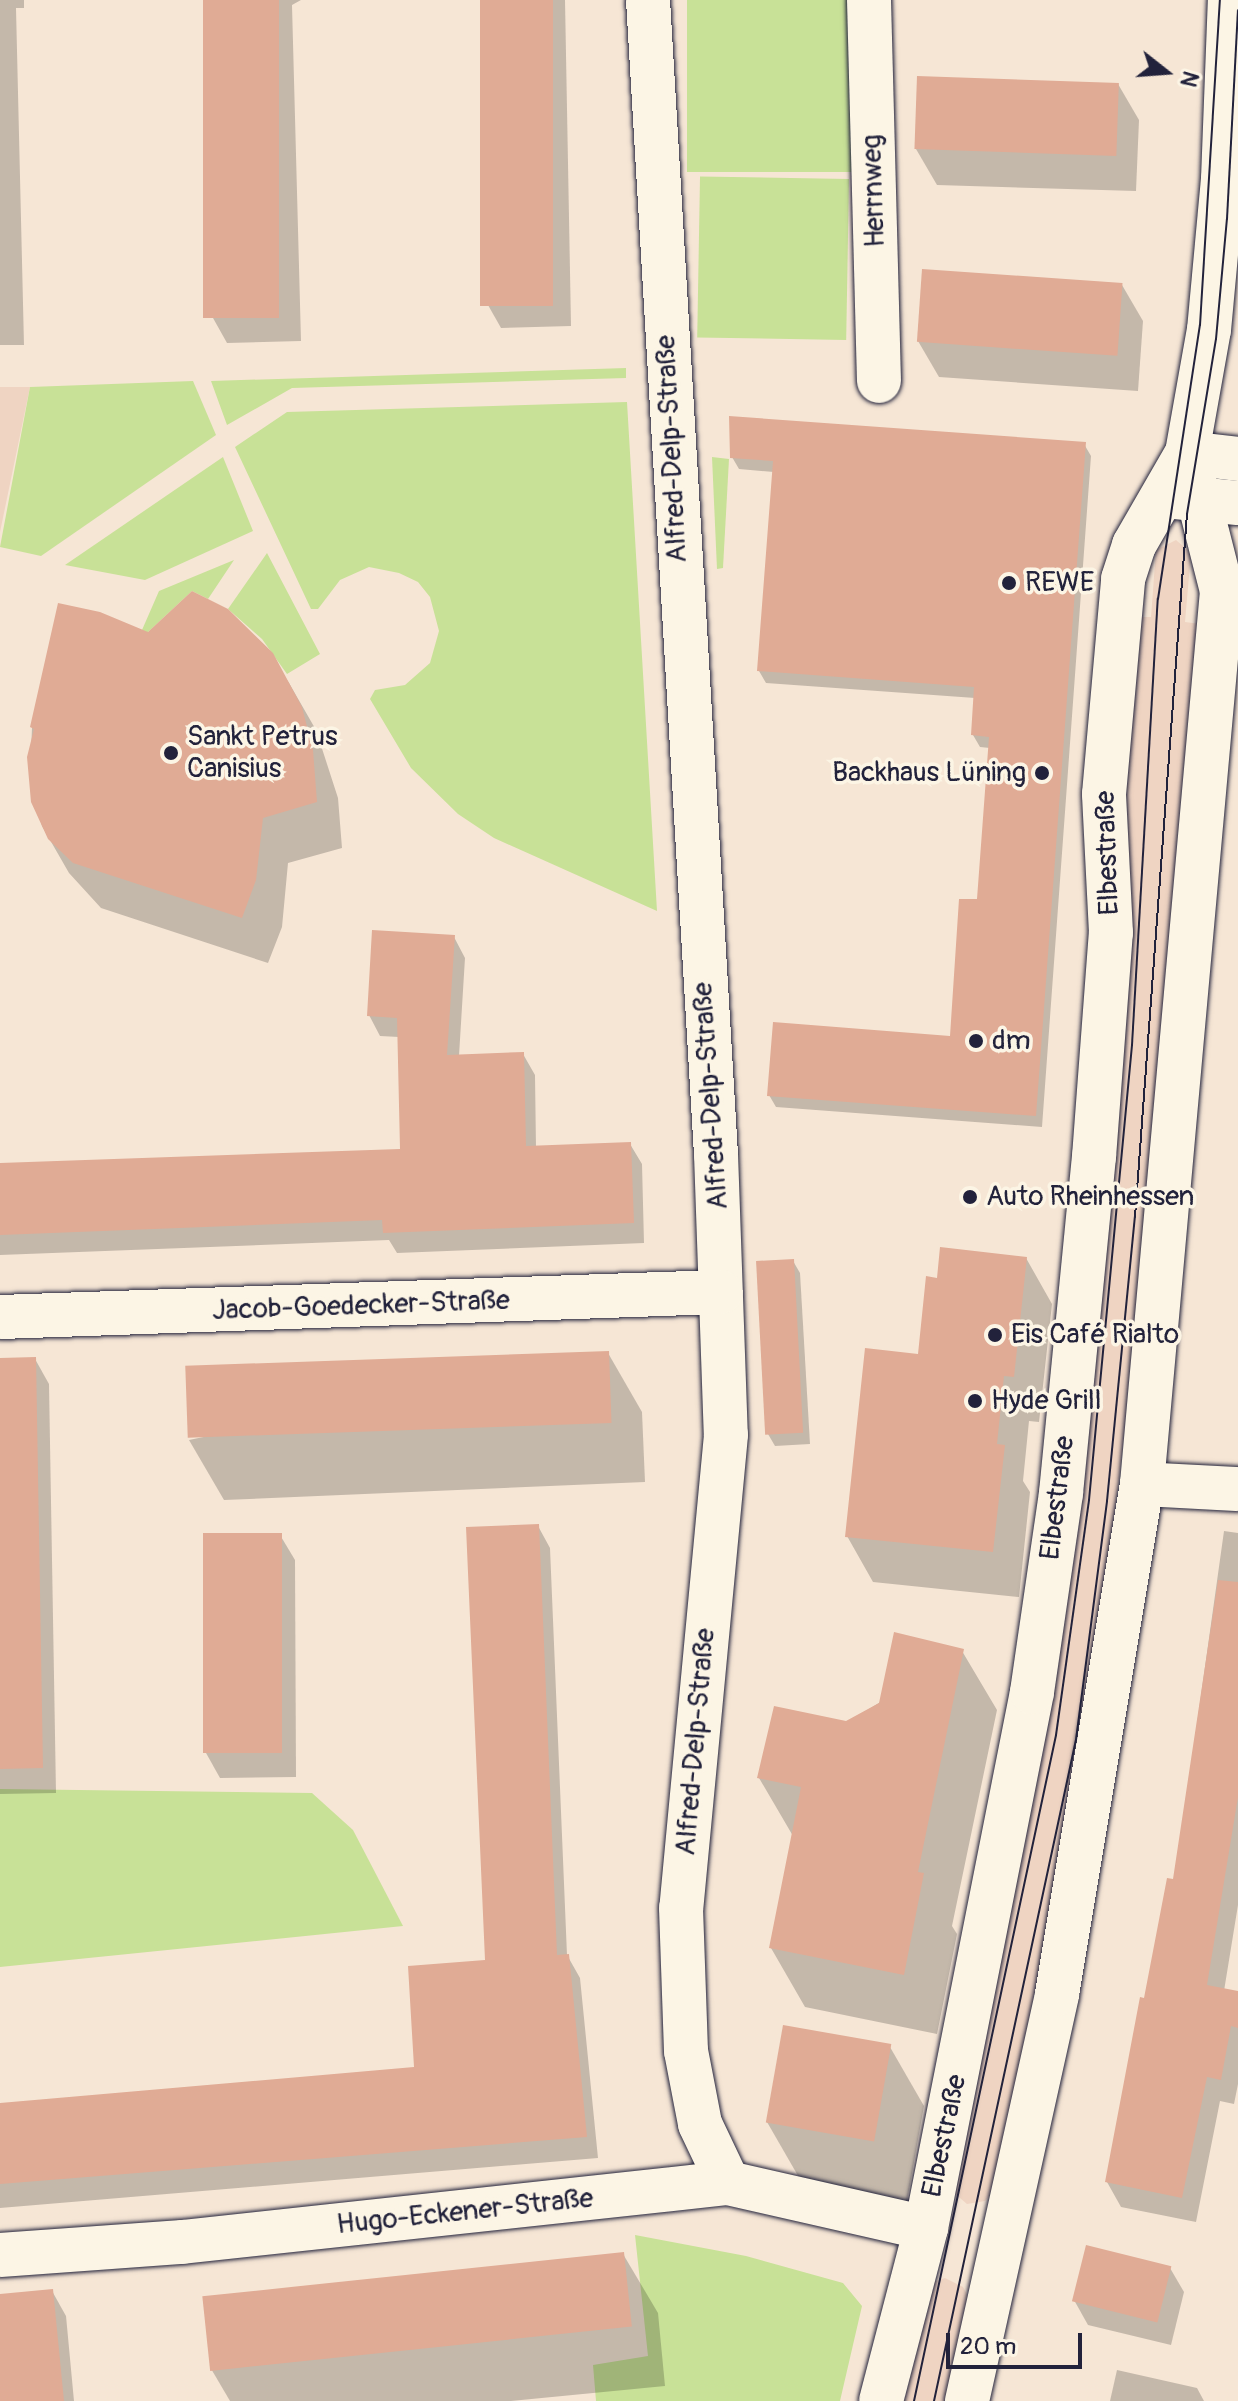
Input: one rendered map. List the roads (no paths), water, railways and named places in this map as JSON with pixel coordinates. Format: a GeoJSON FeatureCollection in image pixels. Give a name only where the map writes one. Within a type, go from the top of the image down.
{"type":"FeatureCollection","features":[{"type":"Feature","properties":{"kind":"street","name":"Alfred-Delp-Straße"},"geometry":{"type":"LineString","coordinates":[[648,0],[721,1292],[726,1435],[681,1908],[686,2051],[700,2124],[728,2183]]}},
{"type":"Feature","properties":{"kind":"street","name":"Herrnweg"},"geometry":{"type":"LineString","coordinates":[[869,0],[879,381]]}},
{"type":"Feature","properties":{"kind":"street"},"geometry":{"type":"LineString","coordinates":[[967,2401],[1057,1994],[1142,1484],[1222,591],[1187,453],[1209,330],[1223,179],[1230,0]]}},
{"type":"Feature","properties":{"kind":"street"},"geometry":{"type":"LineString","coordinates":[[1187,453],[1238,459]]}},
{"type":"Feature","properties":{"kind":"street","name":"Elbestraße"},"geometry":{"type":"LineString","coordinates":[[881,2401],[926,2228],[1004,1851],[1061,1493],[1111,933],[1104,794],[1109,691],[1123,579],[1134,545],[1201,499]]}},
{"type":"Feature","properties":{"kind":"street","name":"Jacob-Goedecker-Straße"},"geometry":{"type":"LineString","coordinates":[[0,1317],[721,1292]]}},
{"type":"Feature","properties":{"kind":"street"},"geometry":{"type":"LineString","coordinates":[[1142,1484],[1238,1489]]}},
{"type":"Feature","properties":{"kind":"street","name":"Hugo-Eckener-Straße"},"geometry":{"type":"LineString","coordinates":[[0,2255],[182,2242],[728,2183],[926,2228]]}},
{"type":"Feature","properties":{"kind":"tram line"},"geometry":{"type":"LineString","coordinates":[[914,2401],[1056,1735],[1089,1500],[1132,1045],[1158,599],[1200,325],[1220,0]]}},
{"type":"Feature","properties":{"kind":"tram line"},"geometry":{"type":"LineString","coordinates":[[934,2401],[1076,1740],[1107,1501],[1135,1217],[1187,514],[1216,339],[1227,219],[1238,10]]}},
{"type":"Feature","properties":{"kind":"place","name":"REWE"},"geometry":{"type":"Point","coordinates":[1009,583]}},
{"type":"Feature","properties":{"kind":"place","name":"Sankt Petrus Canisius"},"geometry":{"type":"Point","coordinates":[171,753]}},
{"type":"Feature","properties":{"kind":"place","name":"Backhaus Lüning"},"geometry":{"type":"Point","coordinates":[1042,773]}},
{"type":"Feature","properties":{"kind":"place","name":"dm"},"geometry":{"type":"Point","coordinates":[976,1041]}},
{"type":"Feature","properties":{"kind":"place","name":"Auto Rheinhessen"},"geometry":{"type":"Point","coordinates":[970,1197]}},
{"type":"Feature","properties":{"kind":"place","name":"Eis Café Rialto"},"geometry":{"type":"Point","coordinates":[995,1335]}},
{"type":"Feature","properties":{"kind":"place","name":"Hyde Grill"},"geometry":{"type":"Point","coordinates":[975,1401]}}]}
